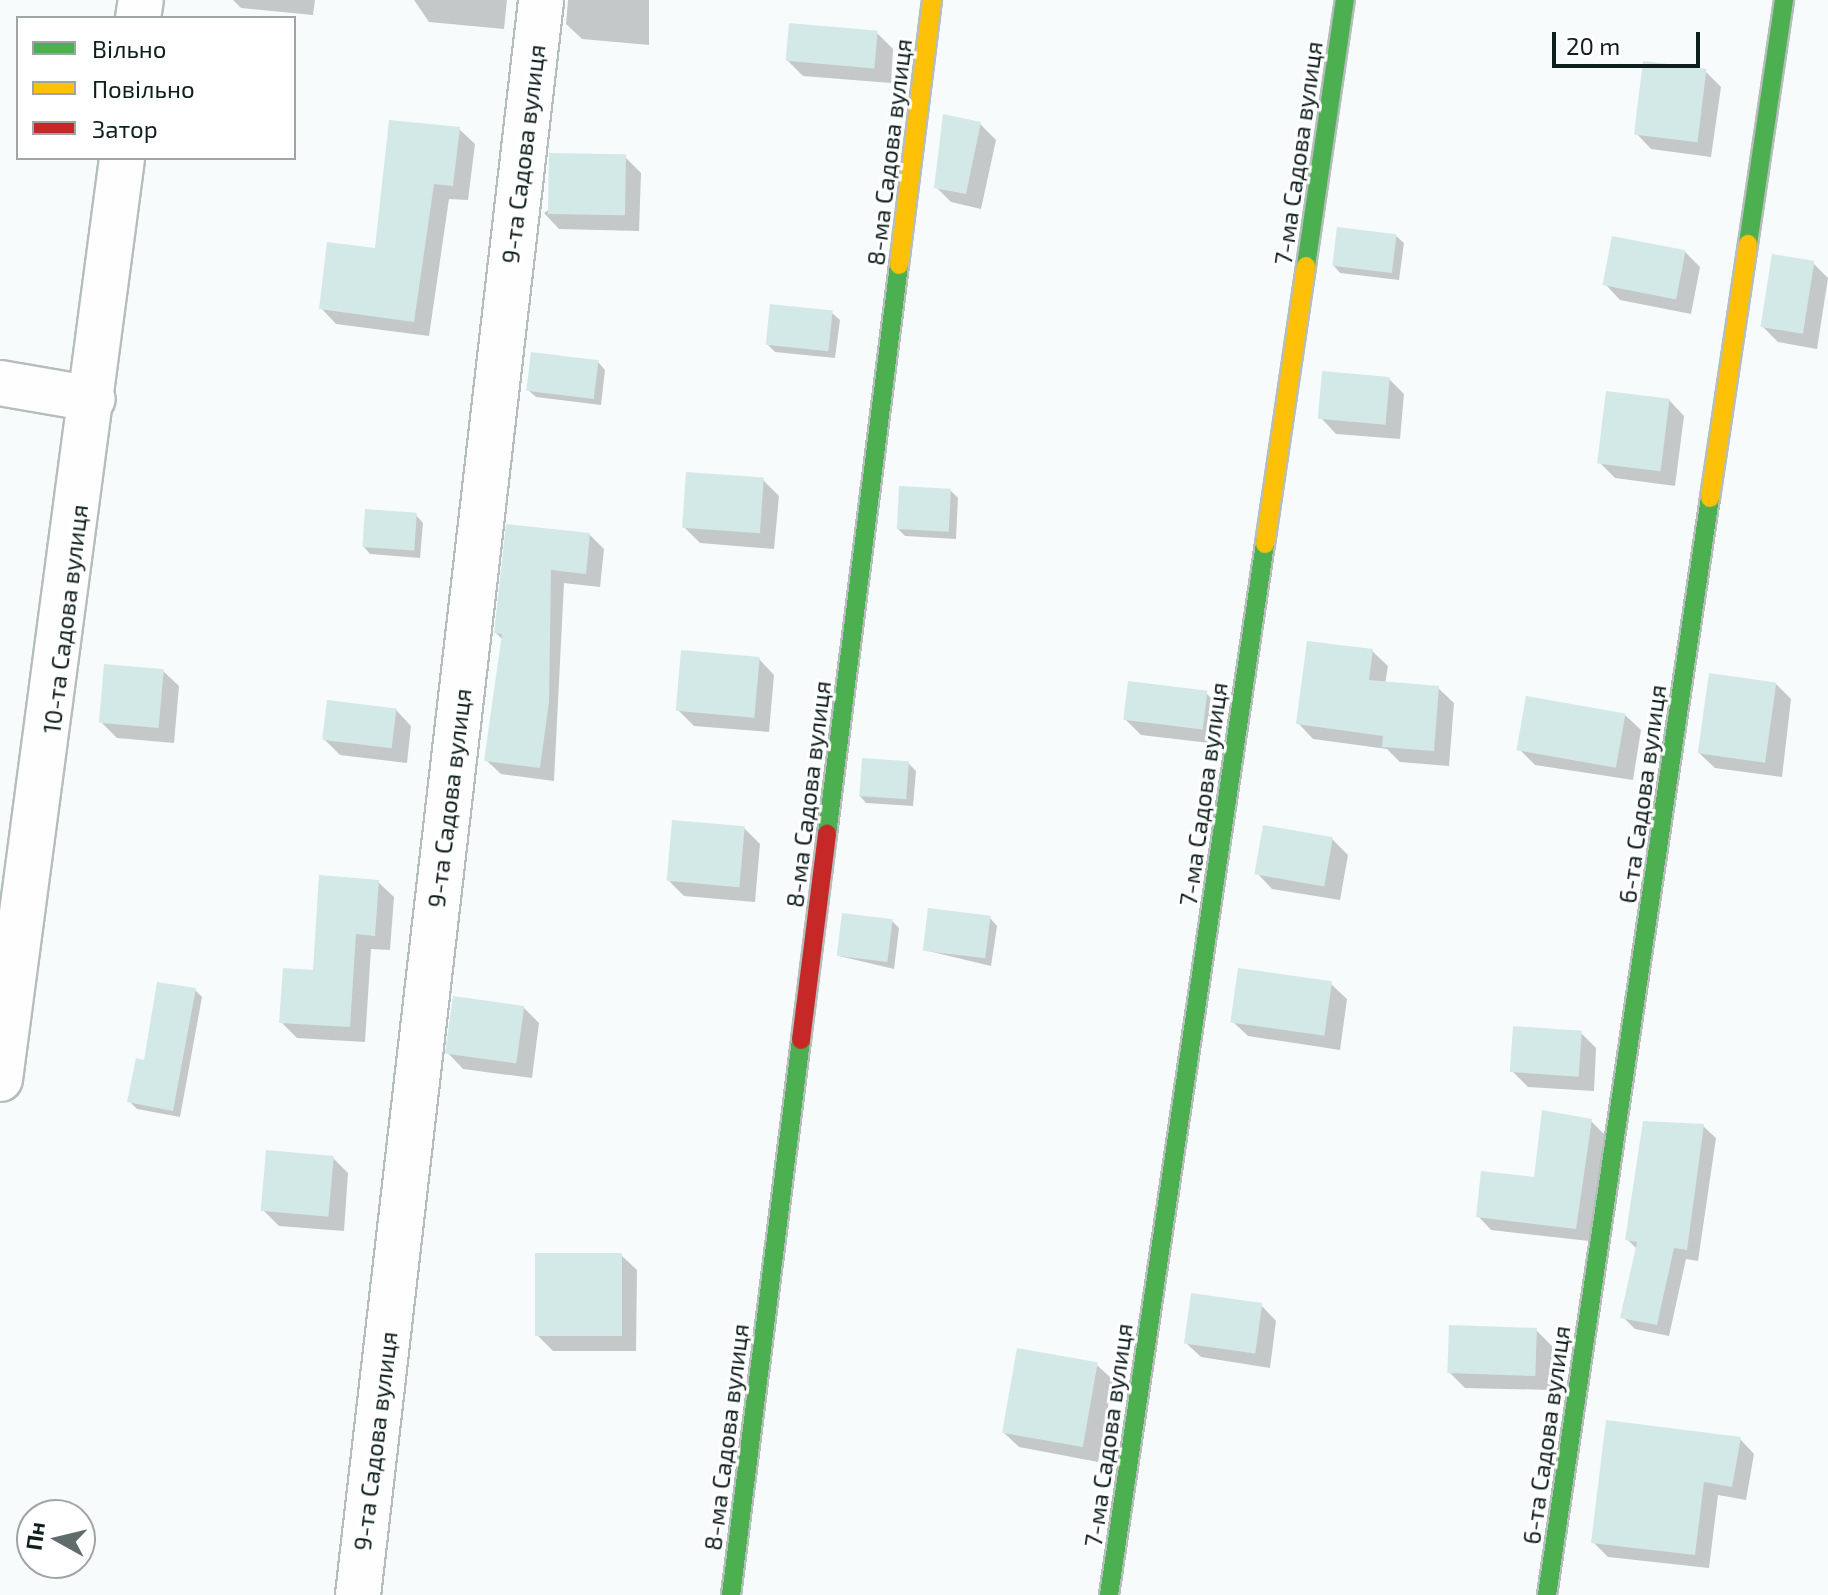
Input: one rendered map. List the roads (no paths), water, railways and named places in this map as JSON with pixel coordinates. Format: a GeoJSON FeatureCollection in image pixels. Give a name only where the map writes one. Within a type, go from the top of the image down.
{"type":"FeatureCollection","features":[{"type":"Feature","properties":{"kind":"street","name":"9-та Садова вулиця"},"geometry":{"type":"LineString","coordinates":[[358,1595],[541,0]]}},
{"type":"Feature","properties":{"kind":"street","name":"8-ма Садова вулиця"},"geometry":{"type":"LineString","coordinates":[[731,1595],[932,0]]}},
{"type":"Feature","properties":{"kind":"street","name":"7-ма Садова вулиця"},"geometry":{"type":"LineString","coordinates":[[1109,1595],[1345,0]]}},
{"type":"Feature","properties":{"kind":"street","name":"6-та Садова вулиця"},"geometry":{"type":"LineString","coordinates":[[1547,1595],[1784,0]]}},
{"type":"Feature","properties":{"kind":"street","name":"10-та Садова вулиця"},"geometry":{"type":"LineString","coordinates":[[0,1079],[93,399],[122,160]]}},
{"type":"Feature","properties":{"kind":"street"},"geometry":{"type":"LineString","coordinates":[[0,383],[93,399]]}}]}
